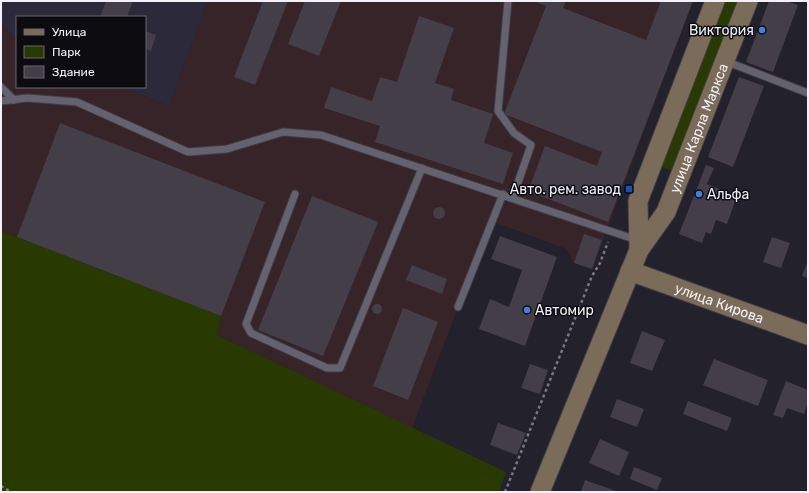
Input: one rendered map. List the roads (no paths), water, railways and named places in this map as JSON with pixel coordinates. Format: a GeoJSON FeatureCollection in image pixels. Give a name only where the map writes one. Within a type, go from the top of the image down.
{"type":"FeatureCollection","features":[{"type":"Feature","properties":{"kind":"main road","name":"улица Карла Маркса"},"geometry":{"type":"LineString","coordinates":[[540,492],[630,272],[639,245],[638,201],[715,1]]}},
{"type":"Feature","properties":{"kind":"main road","name":"улица Карла Маркса"},"geometry":{"type":"LineString","coordinates":[[639,245],[666,212],[748,1]]}},
{"type":"Feature","properties":{"kind":"main road","name":"улица Кирова"},"geometry":{"type":"LineString","coordinates":[[630,272],[808,335]]}},
{"type":"Feature","properties":{"kind":"lane"},"geometry":{"type":"LineString","coordinates":[[508,1],[498,111],[514,133],[531,145],[513,197]]}},
{"type":"Feature","properties":{"kind":"lane"},"geometry":{"type":"LineString","coordinates":[[725,60],[808,93]]}},
{"type":"Feature","properties":{"kind":"lane"},"geometry":{"type":"LineString","coordinates":[[1,87],[14,100]]}},
{"type":"Feature","properties":{"kind":"lane"},"geometry":{"type":"LineString","coordinates":[[1,101],[28,98],[77,102],[188,152],[227,149],[283,132],[321,134],[513,197],[639,245]]}},
{"type":"Feature","properties":{"kind":"lane"},"geometry":{"type":"LineString","coordinates":[[295,194],[246,324],[251,333],[328,368],[340,368],[422,168]]}},
{"type":"Feature","properties":{"kind":"lane"},"geometry":{"type":"LineString","coordinates":[[458,307],[503,194]]}},
{"type":"Feature","properties":{"kind":"place","name":"Виктория"},"geometry":{"type":"Point","coordinates":[762,30]}},
{"type":"Feature","properties":{"kind":"place","name":"Авто. рем. завод"},"geometry":{"type":"Point","coordinates":[629,189]}},
{"type":"Feature","properties":{"kind":"place","name":"Альфа"},"geometry":{"type":"Point","coordinates":[699,194]}},
{"type":"Feature","properties":{"kind":"place","name":"Автомир"},"geometry":{"type":"Point","coordinates":[527,310]}}]}
